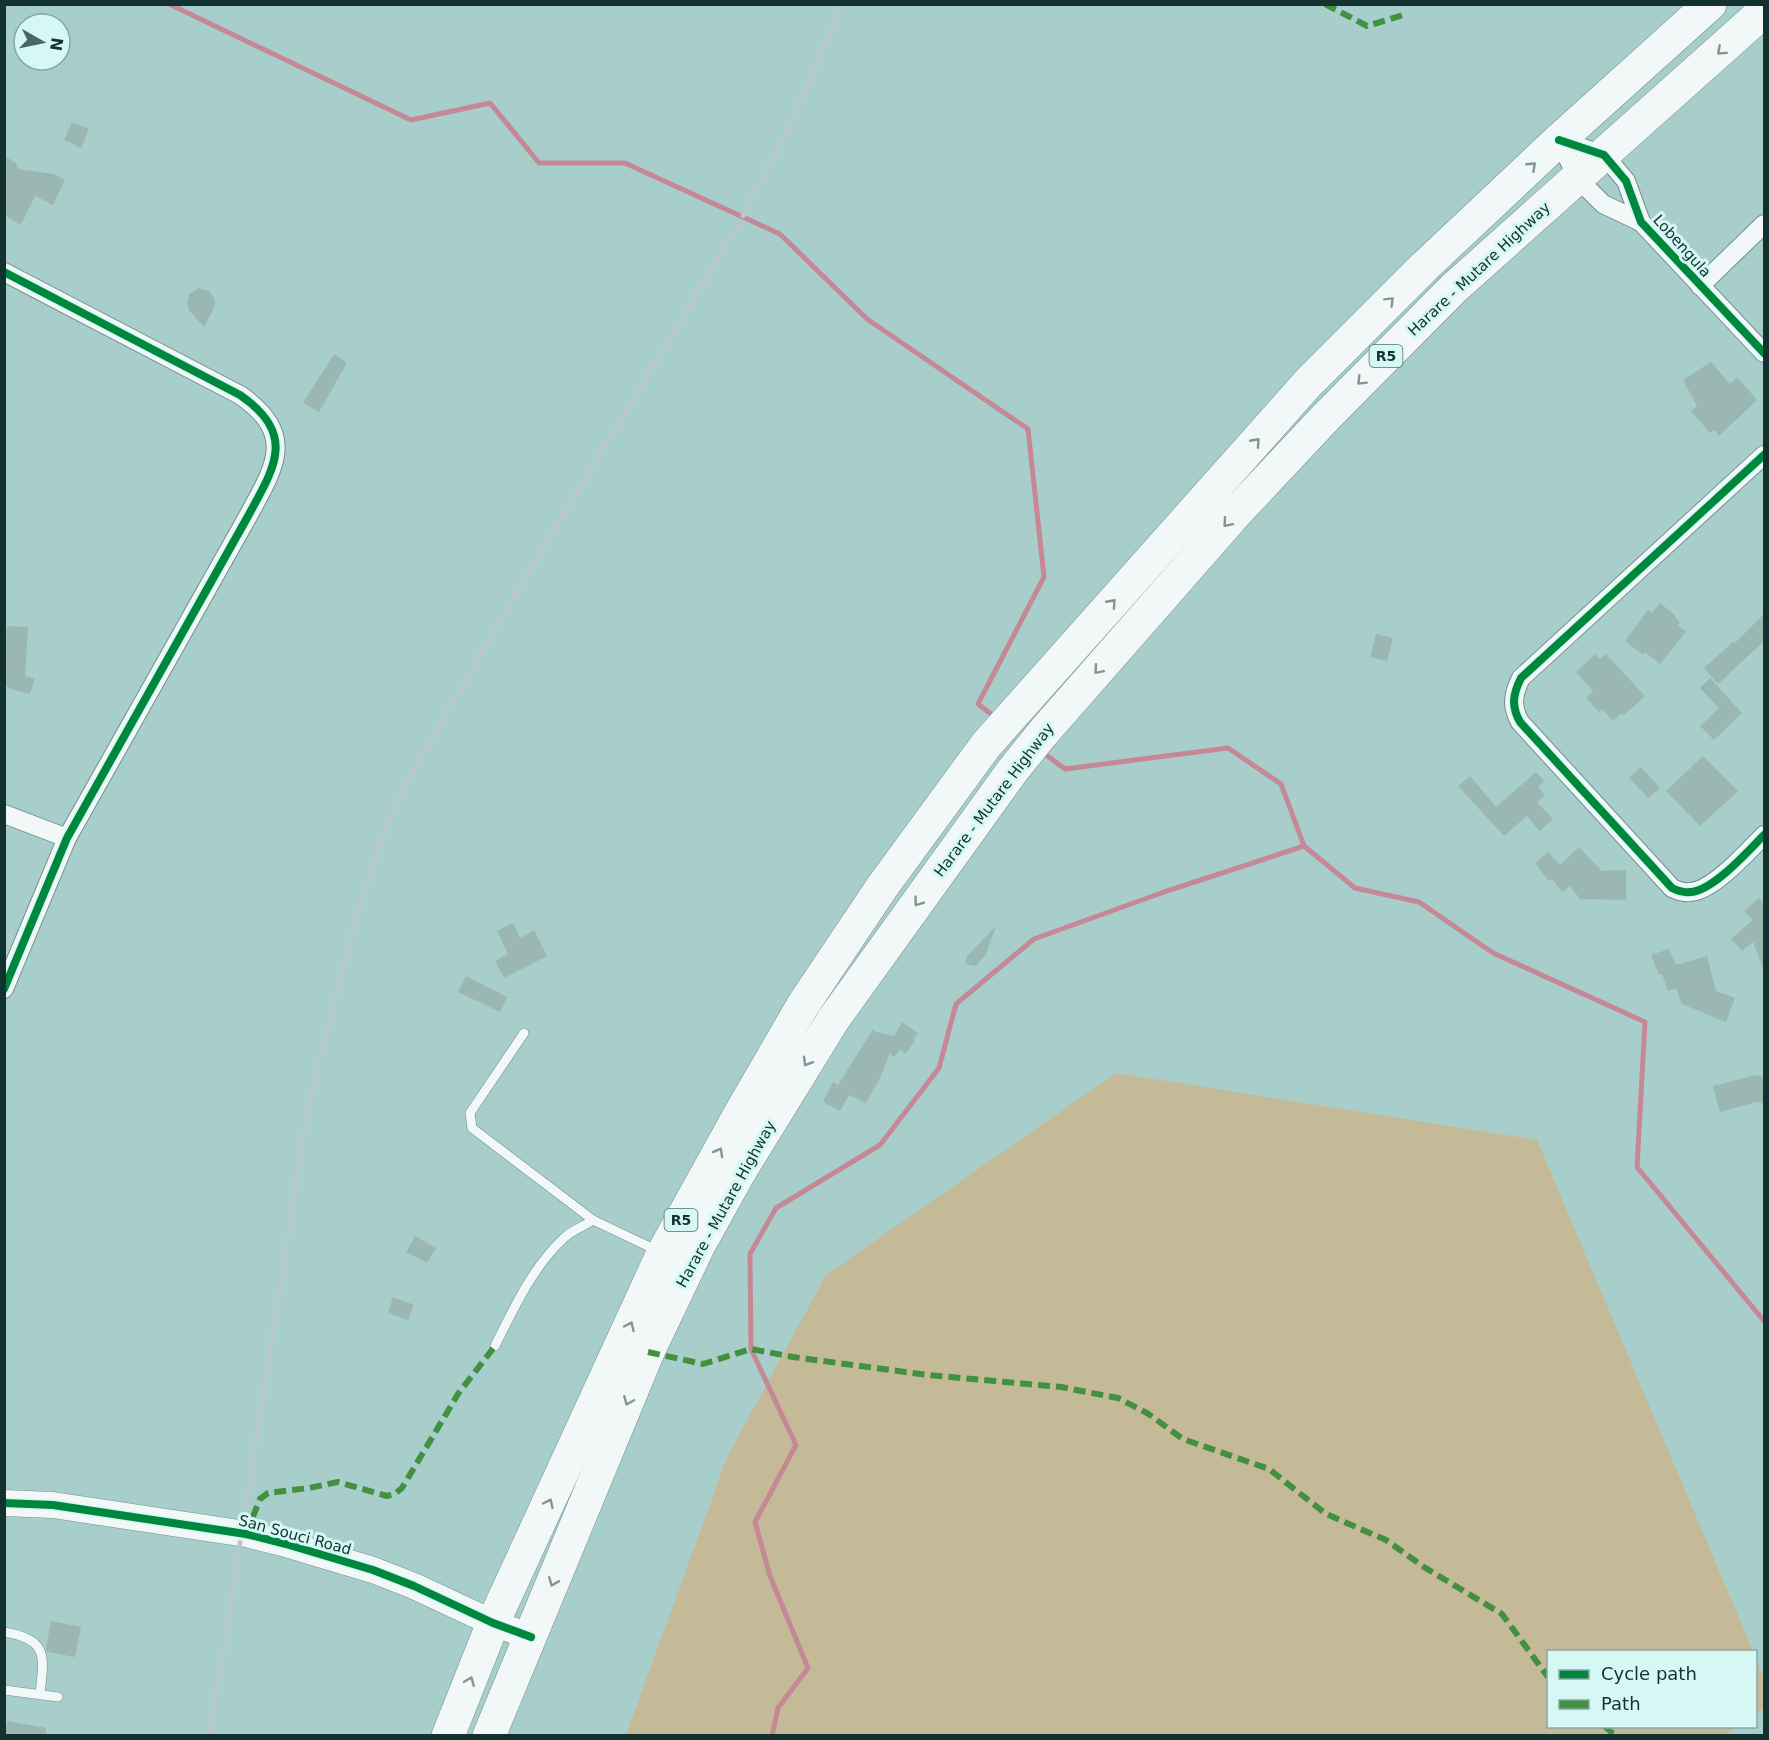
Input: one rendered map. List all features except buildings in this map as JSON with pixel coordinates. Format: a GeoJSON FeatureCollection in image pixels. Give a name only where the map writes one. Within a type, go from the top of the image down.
{"type":"FeatureCollection","features":[{"type":"Feature","properties":{"kind":"highway","name":"Harare - Mutare Highway"},"geometry":{"type":"LineString","coordinates":[[448,1736],[494,1623],[663,1253],[803,1005],[882,887],[986,745],[1308,383],[1424,267],[1559,140],[1710,4]]}},
{"type":"Feature","properties":{"kind":"highway","name":"Harare - Mutare Highway"},"geometry":{"type":"LineString","coordinates":[[489,1736],[648,1352],[699,1245],[733,1183],[833,1020],[1013,770],[1226,523],[1326,417],[1454,288],[1764,12]]}},
{"type":"Feature","properties":{"kind":"street"},"geometry":{"type":"LineString","coordinates":[[1559,140],[1604,154]]}},
{"type":"Feature","properties":{"kind":"street","name":"Lobengula"},"geometry":{"type":"LineString","coordinates":[[1559,140],[1578,179],[1603,204],[1641,222],[1764,354]]}},
{"type":"Feature","properties":{"kind":"street","name":"Lobengula"},"geometry":{"type":"LineString","coordinates":[[1604,154],[1626,181],[1641,222]]}},
{"type":"Feature","properties":{"kind":"street"},"geometry":{"type":"LineString","coordinates":[[1700,286],[1764,224]]}},
{"type":"Feature","properties":{"kind":"street"},"geometry":{"type":"LineString","coordinates":[[4,272],[240,395],[265,417],[272,432],[276,458],[273,470],[253,508],[67,838],[4,989]]}},
{"type":"Feature","properties":{"kind":"street"},"geometry":{"type":"LineString","coordinates":[[1764,455],[1521,678],[1513,699],[1515,712],[1520,722],[1672,888],[1693,893],[1705,887],[1715,881],[1764,835]]}},
{"type":"Feature","properties":{"kind":"street"},"geometry":{"type":"LineString","coordinates":[[4,814],[67,838]]}},
{"type":"Feature","properties":{"kind":"street","name":"San Souci Road"},"geometry":{"type":"LineString","coordinates":[[4,1503],[53,1505],[246,1534],[286,1544],[374,1570],[531,1637]]}},
{"type":"Feature","properties":{"kind":"lane"},"geometry":{"type":"LineString","coordinates":[[524,1033],[470,1113],[472,1128],[593,1220],[663,1253]]}},
{"type":"Feature","properties":{"kind":"lane"},"geometry":{"type":"LineString","coordinates":[[495,1346],[518,1300],[537,1269],[565,1237],[593,1220]]}},
{"type":"Feature","properties":{"kind":"lane"},"geometry":{"type":"LineString","coordinates":[[4,1632],[21,1635],[36,1644],[44,1661],[40,1694]]}},
{"type":"Feature","properties":{"kind":"lane"},"geometry":{"type":"LineString","coordinates":[[4,1690],[58,1697]]}},
{"type":"Feature","properties":{"kind":"shaded area"},"geometry":{"type":"Polygon","coordinates":[[[1116,1073],[1537,1140],[1753,1650],[1547,1650],[1547,1728],[1735,1728],[1723,1736],[626,1735],[728,1455],[826,1275],[1116,1073]]]}},
{"type":"Feature","properties":{"kind":"shaded area"},"geometry":{"type":"Polygon","coordinates":[[[1757,1661],[1764,1679],[1764,1708],[1757,1713],[1757,1661]]]}},
{"type":"Feature","properties":{"kind":"waterway"},"geometry":{"type":"LineString","coordinates":[[169,4],[411,120],[490,103],[539,163],[625,163],[780,234],[867,319],[1028,429],[1044,577],[978,704],[995,717]]}},
{"type":"Feature","properties":{"kind":"waterway"},"geometry":{"type":"LineString","coordinates":[[1041,751],[1065,769],[1228,748],[1281,784],[1304,846],[1355,888],[1419,902],[1493,953],[1645,1022],[1637,1167],[1764,1321]]}},
{"type":"Feature","properties":{"kind":"waterway"},"geometry":{"type":"LineString","coordinates":[[772,1736],[778,1708],[808,1668],[770,1576],[755,1522],[796,1445],[751,1349],[750,1254],[776,1208],[880,1145],[939,1068],[956,1004],[1034,939],[1164,892],[1304,846]]}},
{"type":"Feature","properties":{"kind":"railway"},"geometry":{"type":"LineString","coordinates":[[210,1736],[307,1112],[357,914],[396,801],[521,585],[736,229],[792,122],[842,4]]}},
{"type":"Feature","properties":{"kind":"marked path"},"geometry":{"type":"LineString","coordinates":[[1325,4],[1367,26],[1403,15]]}},
{"type":"Feature","properties":{"kind":"marked path"},"geometry":{"type":"LineString","coordinates":[[246,1534],[260,1499],[268,1493],[338,1482],[387,1496],[395,1494],[402,1488],[458,1394],[495,1346]]}},
{"type":"Feature","properties":{"kind":"marked path"},"geometry":{"type":"LineString","coordinates":[[648,1352],[703,1364],[751,1349],[793,1357],[928,1375],[1061,1387],[1118,1398],[1147,1413],[1183,1439],[1269,1469],[1326,1514],[1386,1540],[1424,1567],[1502,1614],[1547,1676]]}},
{"type":"Feature","properties":{"kind":"marked path"},"geometry":{"type":"LineString","coordinates":[[1606,1728],[1616,1736]]}},
{"type":"Feature","properties":{"kind":"cycle path"},"geometry":{"type":"LineString","coordinates":[[1559,140],[1604,155],[1626,181],[1641,222],[1764,353]]}},
{"type":"Feature","properties":{"kind":"cycle path"},"geometry":{"type":"LineString","coordinates":[[4,272],[240,395],[258,410],[269,424],[275,438],[272,468],[257,500],[67,838],[4,989]]}},
{"type":"Feature","properties":{"kind":"cycle path"},"geometry":{"type":"LineString","coordinates":[[1764,455],[1521,678],[1514,700],[1515,711],[1520,722],[1672,888],[1688,892],[1709,885],[1730,869],[1764,835]]}},
{"type":"Feature","properties":{"kind":"cycle path"},"geometry":{"type":"LineString","coordinates":[[4,1503],[53,1505],[246,1534],[286,1544],[373,1570],[414,1586],[493,1623],[531,1637]]}}]}
